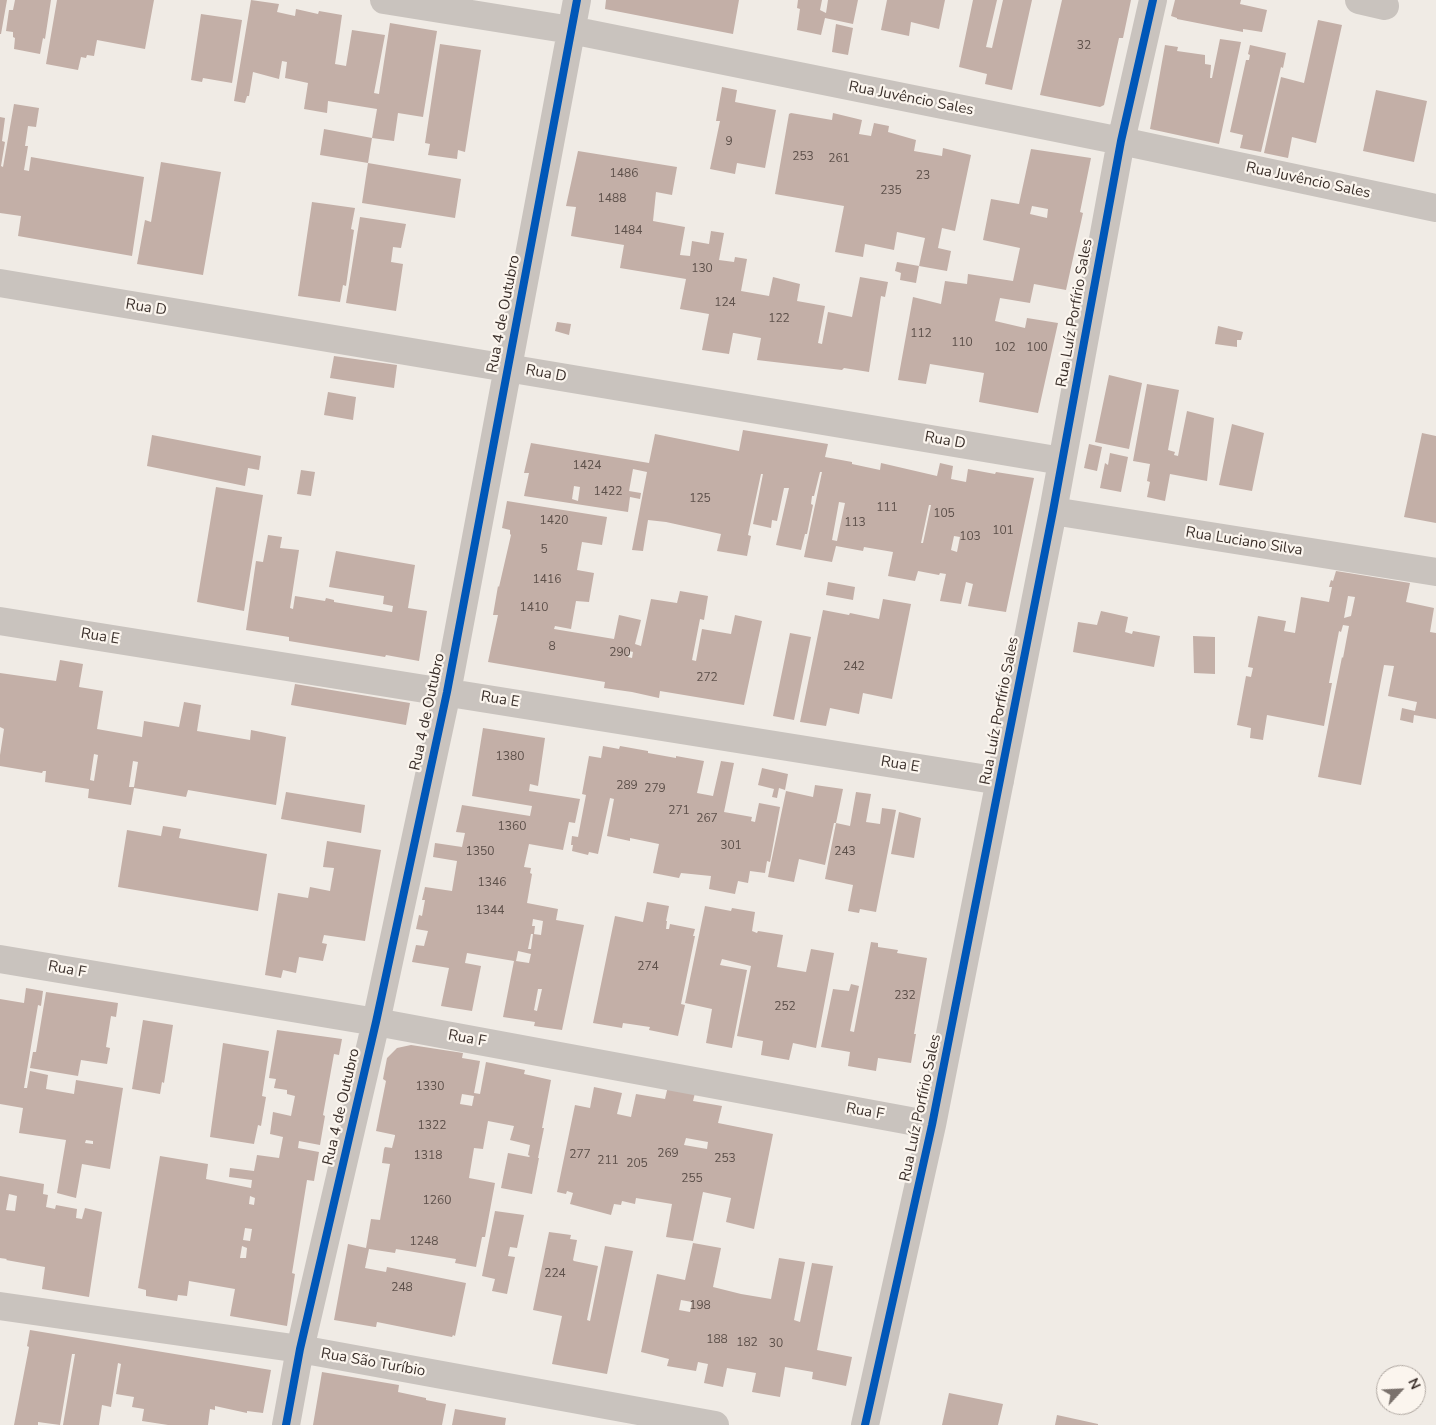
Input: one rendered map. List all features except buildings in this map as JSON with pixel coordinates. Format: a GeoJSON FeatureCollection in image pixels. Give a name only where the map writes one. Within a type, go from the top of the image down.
{"type":"FeatureCollection","features":[{"type":"Feature","properties":{"kind":"street","name":"Rua Juvêncio Sales"},"geometry":{"type":"LineString","coordinates":[[384,0],[571,30],[1121,141],[1436,208]]}},
{"type":"Feature","properties":{"kind":"street","name":"Rua 4 de Outubro"},"geometry":{"type":"LineString","coordinates":[[286,1425],[300,1349],[376,1022],[448,692],[577,0]]}},
{"type":"Feature","properties":{"kind":"street","name":"Rua Luíz Porfírio Sales"},"geometry":{"type":"LineString","coordinates":[[866,1425],[932,1124],[1053,511],[1121,141],[1153,0]]}},
{"type":"Feature","properties":{"kind":"street","name":"Rua D"},"geometry":{"type":"LineString","coordinates":[[0,284],[1062,461]]}},
{"type":"Feature","properties":{"kind":"street","name":"Rua Luciano Silva"},"geometry":{"type":"LineString","coordinates":[[1053,511],[1436,572]]}},
{"type":"Feature","properties":{"kind":"street","name":"Rua E"},"geometry":{"type":"LineString","coordinates":[[0,621],[1000,781]]}},
{"type":"Feature","properties":{"kind":"street","name":"Rua F"},"geometry":{"type":"LineString","coordinates":[[0,959],[376,1022],[932,1124]]}},
{"type":"Feature","properties":{"kind":"street","name":"Rua São Turíbio"},"geometry":{"type":"LineString","coordinates":[[0,1306],[300,1349],[715,1425]]}},
{"type":"Feature","properties":{"kind":"cycle path"},"geometry":{"type":"LineString","coordinates":[[286,1425],[300,1349],[376,1022],[447,692],[577,0]]}},
{"type":"Feature","properties":{"kind":"cycle path"},"geometry":{"type":"LineString","coordinates":[[865,1425],[932,1125],[1053,511],[1121,141],[1153,0]]}}]}
